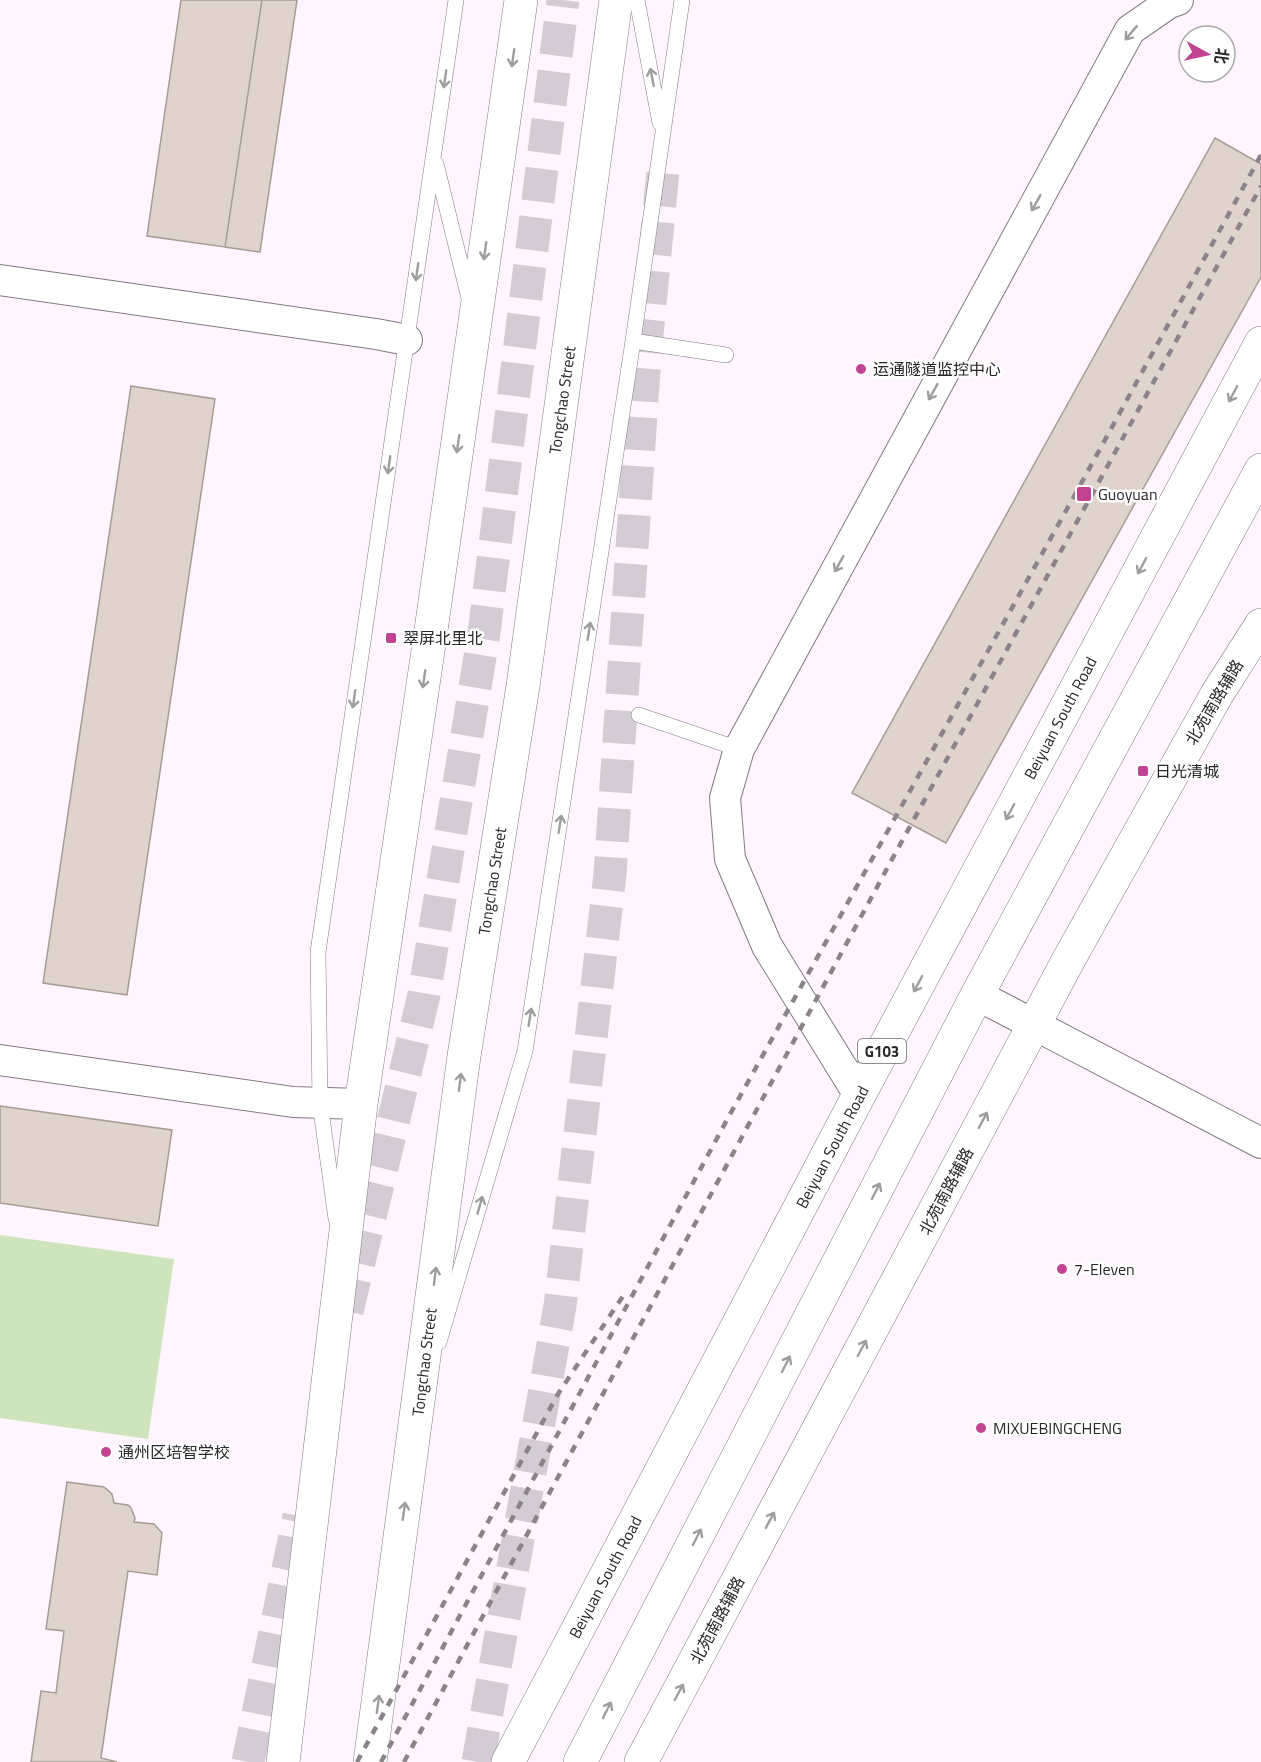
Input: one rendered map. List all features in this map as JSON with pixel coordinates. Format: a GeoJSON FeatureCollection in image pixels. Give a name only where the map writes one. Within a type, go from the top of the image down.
{"type":"FeatureCollection","features":[{"type":"Feature","properties":{"kind":"main road"},"geometry":{"type":"LineString","coordinates":[[283,1762],[361,1104],[521,0]]}},
{"type":"Feature","properties":{"kind":"main road","name":"Tongchao Street"},"geometry":{"type":"LineString","coordinates":[[370,1762],[464,1056],[523,686],[616,0]]}},
{"type":"Feature","properties":{"kind":"main road","name":"Beiyuan South Road"},"geometry":{"type":"LineString","coordinates":[[508,1762],[859,1095],[1261,343]]}},
{"type":"Feature","properties":{"kind":"main road"},"geometry":{"type":"LineString","coordinates":[[580,1762],[977,995],[1261,470]]}},
{"type":"Feature","properties":{"kind":"main road","name":"北苑南路辅路"},"geometry":{"type":"LineString","coordinates":[[641,1762],[1034,1024],[1217,694],[1261,625]]}},
{"type":"Feature","properties":{"kind":"street"},"geometry":{"type":"LineString","coordinates":[[859,1095],[767,946],[730,859],[725,798],[738,749],[1130,30],[1169,3],[1178,0]]}},
{"type":"Feature","properties":{"kind":"street"},"geometry":{"type":"LineString","coordinates":[[0,280],[407,340]]}},
{"type":"Feature","properties":{"kind":"street"},"geometry":{"type":"LineString","coordinates":[[977,995],[1261,1143]]}},
{"type":"Feature","properties":{"kind":"street"},"geometry":{"type":"LineString","coordinates":[[0,1060],[293,1102],[361,1104]]}},
{"type":"Feature","properties":{"kind":"lane"},"geometry":{"type":"LineString","coordinates":[[342,1261],[320,1103],[318,952],[456,0]]}},
{"type":"Feature","properties":{"kind":"lane"},"geometry":{"type":"LineString","coordinates":[[637,0],[663,135]]}},
{"type":"Feature","properties":{"kind":"lane"},"geometry":{"type":"LineString","coordinates":[[416,1422],[525,1051],[633,341],[682,0]]}},
{"type":"Feature","properties":{"kind":"lane"},"geometry":{"type":"LineString","coordinates":[[434,155],[475,323]]}},
{"type":"Feature","properties":{"kind":"lane"},"geometry":{"type":"LineString","coordinates":[[633,341],[726,354]]}},
{"type":"Feature","properties":{"kind":"lane"},"geometry":{"type":"LineString","coordinates":[[639,715],[738,749]]}},
{"type":"Feature","properties":{"kind":"green space"},"geometry":{"type":"Polygon","coordinates":[[[0,1235],[174,1259],[148,1439],[0,1418],[0,1235]]]}},
{"type":"Feature","properties":{"kind":"building"},"geometry":{"type":"Polygon","coordinates":[[[181,0],[262,0],[225,247],[147,236],[181,0]]]}},
{"type":"Feature","properties":{"kind":"building"},"geometry":{"type":"Polygon","coordinates":[[[262,0],[297,0],[260,252],[225,247],[262,0]]]}},
{"type":"Feature","properties":{"kind":"building"},"geometry":{"type":"Polygon","coordinates":[[[1215,138],[1261,164],[1261,277],[946,843],[852,793],[1215,138]]]}},
{"type":"Feature","properties":{"kind":"building"},"geometry":{"type":"Polygon","coordinates":[[[131,386],[215,399],[127,995],[43,983],[131,386]]]}},
{"type":"Feature","properties":{"kind":"building"},"geometry":{"type":"Polygon","coordinates":[[[0,1106],[172,1130],[158,1226],[0,1203],[0,1106]]]}},
{"type":"Feature","properties":{"kind":"building"},"geometry":{"type":"Polygon","coordinates":[[[67,1482],[104,1487],[112,1494],[114,1503],[128,1505],[131,1508],[135,1518],[134,1522],[154,1524],[162,1533],[157,1575],[128,1571],[101,1758],[117,1762],[31,1762],[41,1691],[56,1693],[64,1631],[46,1629],[67,1482]]]}},
{"type":"Feature","properties":{"kind":"tunnel"},"geometry":{"type":"LineString","coordinates":[[347,1311],[424,995],[484,633],[563,0]]}},
{"type":"Feature","properties":{"kind":"tunnel"},"geometry":{"type":"LineString","coordinates":[[478,1762],[560,1306],[610,874],[645,355],[663,171]]}},
{"type":"Feature","properties":{"kind":"tunnel"},"geometry":{"type":"LineString","coordinates":[[248,1762],[299,1516]]}},
{"type":"Feature","properties":{"kind":"railway"},"geometry":{"type":"LineString","coordinates":[[381,1762],[729,1116],[1261,155]]}},
{"type":"Feature","properties":{"kind":"railway"},"geometry":{"type":"LineString","coordinates":[[404,1762],[896,852],[1261,186]]}},
{"type":"Feature","properties":{"kind":"railway"},"geometry":{"type":"LineString","coordinates":[[357,1762],[558,1394],[625,1293]]}},
{"type":"Feature","properties":{"kind":"place","name":"运通隧道监控中心"},"geometry":{"type":"Point","coordinates":[861,369]}},
{"type":"Feature","properties":{"kind":"place","name":"Guoyuan"},"geometry":{"type":"Point","coordinates":[1084,494]}},
{"type":"Feature","properties":{"kind":"place","name":"翠屏北里北"},"geometry":{"type":"Point","coordinates":[391,638]}},
{"type":"Feature","properties":{"kind":"place","name":"日光清城"},"geometry":{"type":"Point","coordinates":[1143,771]}},
{"type":"Feature","properties":{"kind":"place","name":"7-Eleven"},"geometry":{"type":"Point","coordinates":[1062,1269]}},
{"type":"Feature","properties":{"kind":"place","name":"MIXUEBINGCHENG"},"geometry":{"type":"Point","coordinates":[981,1428]}},
{"type":"Feature","properties":{"kind":"place","name":"通州区培智学校"},"geometry":{"type":"Point","coordinates":[106,1452]}}]}
